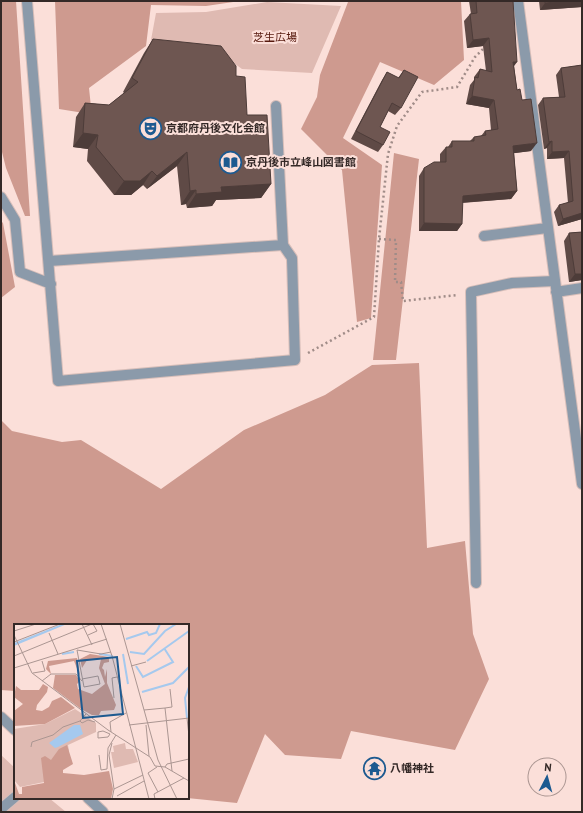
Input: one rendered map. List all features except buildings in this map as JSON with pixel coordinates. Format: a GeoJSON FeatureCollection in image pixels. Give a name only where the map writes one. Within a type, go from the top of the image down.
{"type":"FeatureCollection","features":[{"type":"Feature","properties":{"kind":"street"},"geometry":{"type":"LineString","coordinates":[[27,1],[50,261],[58,381],[295,360],[292,258],[283,245],[276,106]]}},
{"type":"Feature","properties":{"kind":"street"},"geometry":{"type":"LineString","coordinates":[[518,1],[582,484]]}},
{"type":"Feature","properties":{"kind":"street"},"geometry":{"type":"LineString","coordinates":[[1,197],[15,220],[20,272],[51,284]]}},
{"type":"Feature","properties":{"kind":"street"},"geometry":{"type":"LineString","coordinates":[[484,236],[547,228]]}},
{"type":"Feature","properties":{"kind":"street"},"geometry":{"type":"LineString","coordinates":[[50,261],[283,245]]}},
{"type":"Feature","properties":{"kind":"street"},"geometry":{"type":"LineString","coordinates":[[476,584],[471,292],[512,283],[554,281]]}},
{"type":"Feature","properties":{"kind":"street"},"geometry":{"type":"LineString","coordinates":[[556,292],[582,288]]}},
{"type":"Feature","properties":{"kind":"street"},"geometry":{"type":"LineString","coordinates":[[1,717],[14,729]]}},
{"type":"Feature","properties":{"kind":"street"},"geometry":{"type":"LineString","coordinates":[[1,810],[14,798]]}},
{"type":"Feature","properties":{"kind":"street"},"geometry":{"type":"LineString","coordinates":[[89,799],[103,812]]}},
{"type":"Feature","properties":{"kind":"path"},"geometry":{"type":"LineString","coordinates":[[295,360],[374,317],[379,239],[388,154],[397,126],[422,92],[458,87],[475,57],[488,45]]}},
{"type":"Feature","properties":{"kind":"path"},"geometry":{"type":"LineString","coordinates":[[379,239],[396,240],[395,282],[401,282],[403,301],[441,298],[471,292]]}},
{"type":"Feature","properties":{"kind":"green space","name":"芝生広場"},"geometry":{"type":"Polygon","coordinates":[[[267,2],[341,6],[312,73],[242,69],[216,50],[151,40],[156,13],[206,12],[267,2]]]}},
{"type":"Feature","properties":{"kind":"green space"},"geometry":{"type":"Polygon","coordinates":[[[1,755],[14,767],[14,799],[50,799],[66,812],[1,812],[1,755]]]}},
{"type":"Feature","properties":{"kind":"shaded area"},"geometry":{"type":"Polygon","coordinates":[[[1,1],[16,1],[30,216],[25,216],[6,168],[1,148],[1,1]]]}},
{"type":"Feature","properties":{"kind":"shaded area"},"geometry":{"type":"Polygon","coordinates":[[[55,1],[240,1],[206,6],[151,5],[146,46],[89,88],[91,107],[84,113],[59,109],[55,1]]]}},
{"type":"Feature","properties":{"kind":"shaded area"},"geometry":{"type":"Polygon","coordinates":[[[345,1],[461,1],[464,60],[434,85],[380,62],[343,138],[382,165],[371,318],[357,322],[342,170],[301,129],[317,97],[320,75],[348,2],[345,1]]]}},
{"type":"Feature","properties":{"kind":"shaded area"},"geometry":{"type":"Polygon","coordinates":[[[394,153],[419,159],[396,360],[373,360],[394,153]]]}},
{"type":"Feature","properties":{"kind":"shaded area"},"geometry":{"type":"Polygon","coordinates":[[[1,221],[3,223],[15,287],[1,298],[1,221]]]}},
{"type":"Feature","properties":{"kind":"shaded area"},"geometry":{"type":"Polygon","coordinates":[[[419,363],[427,548],[465,541],[473,634],[489,679],[455,750],[351,731],[341,759],[285,755],[265,734],[237,803],[189,798],[189,624],[14,624],[14,691],[1,690],[1,420],[12,431],[62,442],[81,440],[161,489],[244,430],[325,395],[372,365],[419,363]]]}},
{"type":"Feature","properties":{"kind":"place","name":"京都府丹後文化会館"},"geometry":{"type":"Point","coordinates":[150,128]}},
{"type":"Feature","properties":{"kind":"place","name":"京丹後市立峰山図書館"},"geometry":{"type":"Point","coordinates":[230,162]}},
{"type":"Feature","properties":{"kind":"place","name":"八幡神社"},"geometry":{"type":"Point","coordinates":[374,768]}}]}
